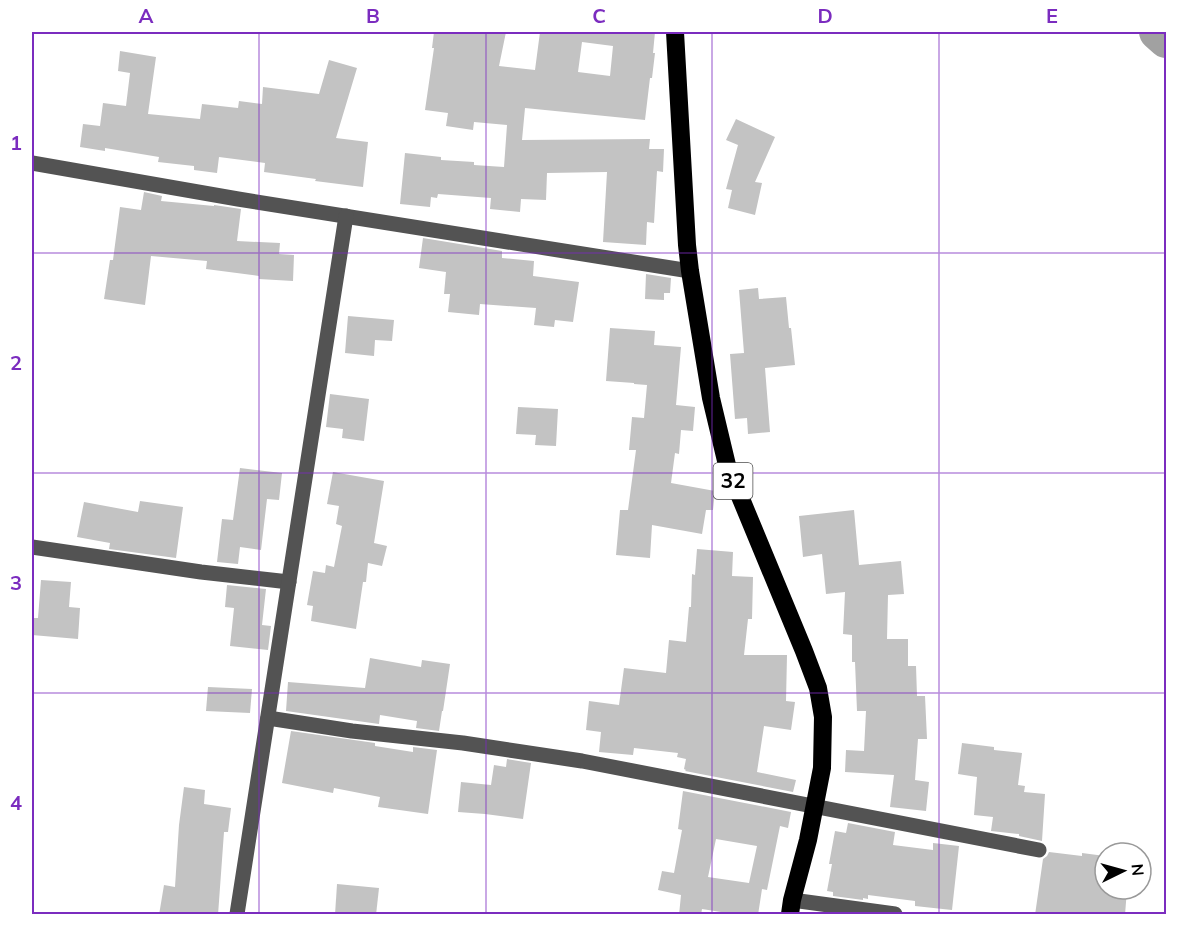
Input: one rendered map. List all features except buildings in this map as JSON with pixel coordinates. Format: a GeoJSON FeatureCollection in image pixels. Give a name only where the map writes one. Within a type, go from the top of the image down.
{"type":"FeatureCollection","features":[{"type":"Feature","properties":{"kind":"highway","name":"32"},"geometry":{"type":"LineString","coordinates":[[675,32],[687,245],[711,398],[727,465],[804,651],[818,688],[823,717],[822,768],[808,840],[791,908]]}},
{"type":"Feature","properties":{"kind":"street"},"geometry":{"type":"LineString","coordinates":[[32,163],[238,199],[690,271]]}},
{"type":"Feature","properties":{"kind":"street"},"geometry":{"type":"LineString","coordinates":[[237,915],[346,216]]}},
{"type":"Feature","properties":{"kind":"street"},"geometry":{"type":"LineString","coordinates":[[32,547],[201,572],[289,582]]}},
{"type":"Feature","properties":{"kind":"street"},"geometry":{"type":"LineString","coordinates":[[268,718],[582,761],[1039,850]]}},
{"type":"Feature","properties":{"kind":"street"},"geometry":{"type":"LineString","coordinates":[[791,908],[895,915]]}},
{"type":"Feature","properties":{"kind":"waterway"},"geometry":{"type":"LineString","coordinates":[[1157,32],[1166,40]]}}]}
